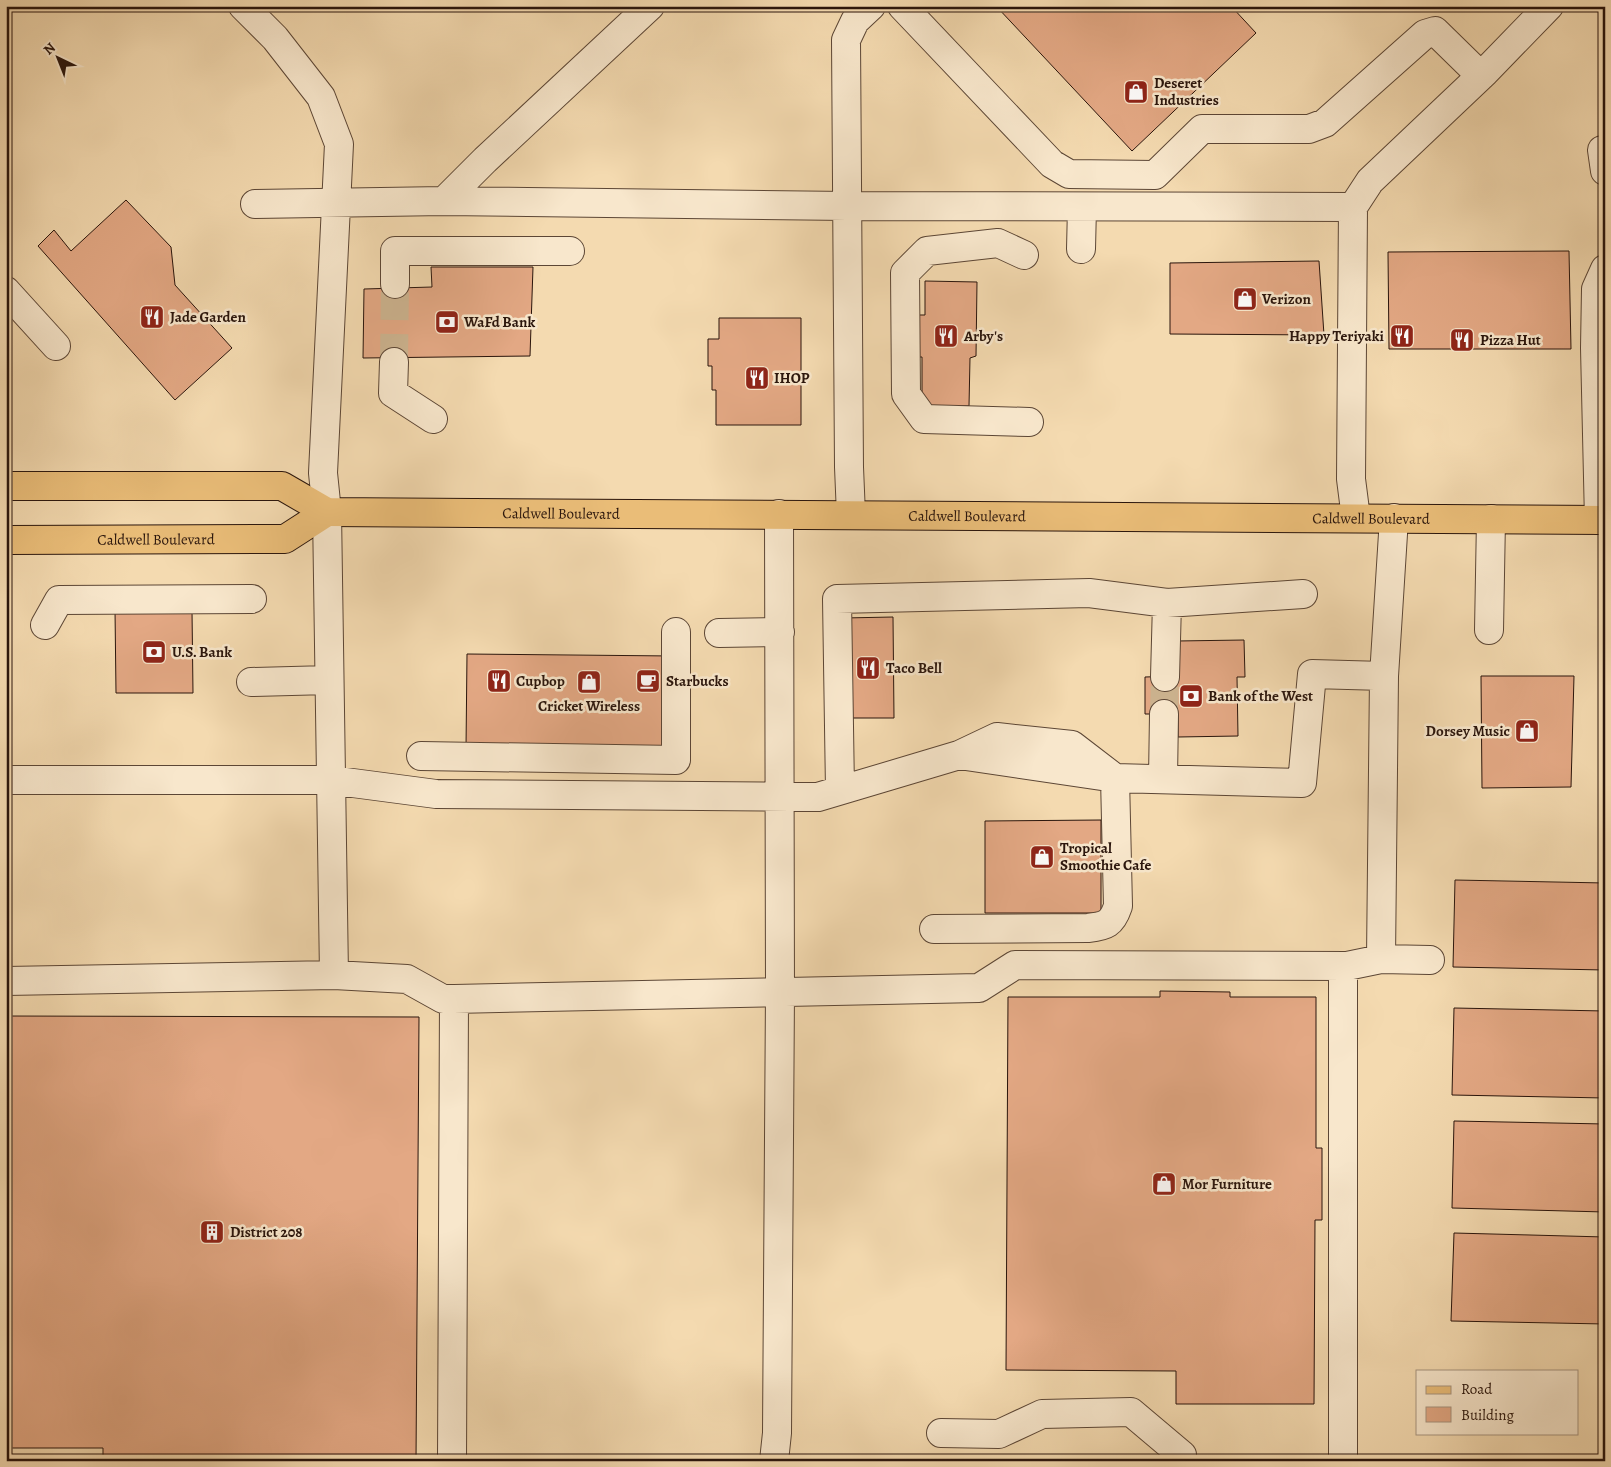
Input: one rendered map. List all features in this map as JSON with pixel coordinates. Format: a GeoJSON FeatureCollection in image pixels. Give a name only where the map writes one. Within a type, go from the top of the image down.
{"type":"FeatureCollection","features":[{"type":"Feature","properties":{"kind":"main road","name":"Caldwell Boulevard"},"geometry":{"type":"LineString","coordinates":[[6,486],[282,486],[327,512],[1602,520]]}},
{"type":"Feature","properties":{"kind":"main road","name":"Caldwell Boulevard"},"geometry":{"type":"LineString","coordinates":[[6,540],[285,539],[327,512]]}},
{"type":"Feature","properties":{"kind":"lane"},"geometry":{"type":"LineString","coordinates":[[243,6],[274,38],[321,97],[339,144],[323,473],[327,512],[334,975]]}},
{"type":"Feature","properties":{"kind":"lane"},"geometry":{"type":"LineString","coordinates":[[444,201],[485,160],[650,6]]}},
{"type":"Feature","properties":{"kind":"lane"},"geometry":{"type":"LineString","coordinates":[[851,515],[848,467],[846,40],[855,21],[870,6]]}},
{"type":"Feature","properties":{"kind":"lane"},"geometry":{"type":"LineString","coordinates":[[902,6],[1052,164],[1069,174],[1156,175],[1202,129],[1309,129],[1325,123],[1424,34],[1435,31],[1481,76]]}},
{"type":"Feature","properties":{"kind":"lane"},"geometry":{"type":"LineString","coordinates":[[1356,518],[1351,479],[1353,207],[1370,181],[1481,76],[1549,6]]}},
{"type":"Feature","properties":{"kind":"lane"},"geometry":{"type":"LineString","coordinates":[[255,204],[444,201],[847,206],[1353,207]]}},
{"type":"Feature","properties":{"kind":"lane"},"geometry":{"type":"LineString","coordinates":[[1081,249],[1082,207]]}},
{"type":"Feature","properties":{"kind":"lane"},"geometry":{"type":"LineString","coordinates":[[1024,255],[998,243],[927,251],[905,273],[906,394],[924,419],[1029,422]]}},
{"type":"Feature","properties":{"kind":"lane"},"geometry":{"type":"LineString","coordinates":[[395,284],[395,251],[570,251]]}},
{"type":"Feature","properties":{"kind":"lane"},"geometry":{"type":"LineString","coordinates":[[1602,520],[1595,348],[1596,289],[1605,270]]}},
{"type":"Feature","properties":{"kind":"lane"},"geometry":{"type":"LineString","coordinates":[[6,291],[56,346]]}},
{"type":"Feature","properties":{"kind":"lane"},"geometry":{"type":"LineString","coordinates":[[394,362],[394,393],[433,419]]}},
{"type":"Feature","properties":{"kind":"lane"},"geometry":{"type":"LineString","coordinates":[[774,1461],[777,1433],[780,992],[779,514]]}},
{"type":"Feature","properties":{"kind":"lane"},"geometry":{"type":"LineString","coordinates":[[1382,959],[1384,676],[1394,518]]}},
{"type":"Feature","properties":{"kind":"lane"},"geometry":{"type":"LineString","coordinates":[[1489,630],[1491,519]]}},
{"type":"Feature","properties":{"kind":"lane"},"geometry":{"type":"LineString","coordinates":[[840,790],[837,599],[1089,593],[1167,603],[1303,594]]}},
{"type":"Feature","properties":{"kind":"lane"},"geometry":{"type":"LineString","coordinates":[[45,625],[59,600],[252,599]]}},
{"type":"Feature","properties":{"kind":"lane"},"geometry":{"type":"LineString","coordinates":[[1165,677],[1167,603]]}},
{"type":"Feature","properties":{"kind":"lane"},"geometry":{"type":"LineString","coordinates":[[421,756],[676,760],[676,632]]}},
{"type":"Feature","properties":{"kind":"lane"},"geometry":{"type":"LineString","coordinates":[[719,633],[780,632]]}},
{"type":"Feature","properties":{"kind":"lane"},"geometry":{"type":"LineString","coordinates":[[6,780],[330,780],[436,794],[818,797],[959,754],[1115,778],[1302,783],[1312,674],[1384,676]]}},
{"type":"Feature","properties":{"kind":"lane"},"geometry":{"type":"LineString","coordinates":[[251,682],[329,680]]}},
{"type":"Feature","properties":{"kind":"lane"},"geometry":{"type":"LineString","coordinates":[[1163,779],[1164,714]]}},
{"type":"Feature","properties":{"kind":"lane"},"geometry":{"type":"LineString","coordinates":[[934,929],[1088,928],[1103,926],[1113,919],[1118,906],[1115,778]]}},
{"type":"Feature","properties":{"kind":"lane"},"geometry":{"type":"LineString","coordinates":[[6,981],[334,975],[407,979],[444,999],[454,999],[978,988],[1014,965],[1343,966],[1382,959],[1430,960]]}},
{"type":"Feature","properties":{"kind":"lane"},"geometry":{"type":"LineString","coordinates":[[1343,966],[1343,1461]]}},
{"type":"Feature","properties":{"kind":"lane"},"geometry":{"type":"LineString","coordinates":[[452,1461],[454,999]]}},
{"type":"Feature","properties":{"kind":"lane"},"geometry":{"type":"LineString","coordinates":[[941,1434],[999,1434],[1042,1414],[1131,1412],[1182,1454],[1182,1461]]}},
{"type":"Feature","properties":{"kind":"building","name":"Deseret Industries"},"geometry":{"type":"Polygon","coordinates":[[[996,6],[1231,6],[1256,33],[1132,151],[996,6]]]}},
{"type":"Feature","properties":{"kind":"building","name":"Jade Garden"},"geometry":{"type":"Polygon","coordinates":[[[126,200],[171,247],[175,285],[232,348],[175,400],[38,246],[54,230],[71,251],[126,200]]]}},
{"type":"Feature","properties":{"kind":"building"},"geometry":{"type":"Polygon","coordinates":[[[1569,251],[1571,349],[1389,349],[1388,252],[1569,251]]]}},
{"type":"Feature","properties":{"kind":"building"},"geometry":{"type":"Polygon","coordinates":[[[1319,261],[1324,335],[1170,334],[1170,263],[1319,261]]]}},
{"type":"Feature","properties":{"kind":"building","name":"WaFd Bank"},"geometry":{"type":"Polygon","coordinates":[[[431,267],[533,267],[530,356],[363,358],[364,289],[432,287],[431,267]]]}},
{"type":"Feature","properties":{"kind":"building","name":"Arby's"},"geometry":{"type":"Polygon","coordinates":[[[925,281],[977,282],[976,356],[970,358],[969,406],[922,406],[922,357],[916,357],[916,315],[925,315],[925,281]]]}},
{"type":"Feature","properties":{"kind":"building","name":"IHOP"},"geometry":{"type":"Polygon","coordinates":[[[719,318],[801,318],[801,425],[716,425],[716,390],[712,390],[712,366],[708,366],[708,339],[719,339],[719,318]]]}},
{"type":"Feature","properties":{"kind":"building","name":"U.S. Bank"},"geometry":{"type":"Polygon","coordinates":[[[115,610],[192,611],[193,693],[116,693],[115,610]]]}},
{"type":"Feature","properties":{"kind":"building","name":"Taco Bell"},"geometry":{"type":"Polygon","coordinates":[[[893,617],[894,718],[843,718],[843,618],[893,617]]]}},
{"type":"Feature","properties":{"kind":"building","name":"Bank of the West"},"geometry":{"type":"Polygon","coordinates":[[[1244,640],[1245,677],[1237,677],[1238,736],[1178,737],[1178,714],[1145,714],[1145,677],[1177,676],[1177,641],[1244,640]]]}},
{"type":"Feature","properties":{"kind":"building"},"geometry":{"type":"Polygon","coordinates":[[[467,654],[673,656],[673,749],[466,748],[467,654]]]}},
{"type":"Feature","properties":{"kind":"building","name":"Dorsey Music"},"geometry":{"type":"Polygon","coordinates":[[[1481,676],[1574,676],[1571,787],[1482,788],[1481,676]]]}},
{"type":"Feature","properties":{"kind":"building"},"geometry":{"type":"Polygon","coordinates":[[[1101,820],[1101,913],[985,913],[985,821],[1101,820]]]}},
{"type":"Feature","properties":{"kind":"building"},"geometry":{"type":"Polygon","coordinates":[[[1455,880],[1605,883],[1605,970],[1453,967],[1455,880]]]}},
{"type":"Feature","properties":{"kind":"building","name":"Mor Furniture"},"geometry":{"type":"Polygon","coordinates":[[[1160,991],[1230,992],[1230,997],[1316,997],[1316,1148],[1322,1148],[1322,1220],[1315,1220],[1314,1404],[1176,1404],[1176,1371],[1006,1370],[1008,997],[1160,997],[1160,991]]]}},
{"type":"Feature","properties":{"kind":"building"},"geometry":{"type":"Polygon","coordinates":[[[1454,1008],[1605,1011],[1605,1098],[1452,1095],[1454,1008]]]}},
{"type":"Feature","properties":{"kind":"building","name":"District 208"},"geometry":{"type":"Polygon","coordinates":[[[6,1016],[419,1017],[416,1461],[103,1461],[103,1448],[6,1448],[6,1016]]]}},
{"type":"Feature","properties":{"kind":"building"},"geometry":{"type":"Polygon","coordinates":[[[1454,1121],[1605,1124],[1605,1212],[1452,1208],[1454,1121]]]}},
{"type":"Feature","properties":{"kind":"building"},"geometry":{"type":"Polygon","coordinates":[[[1454,1233],[1605,1237],[1605,1324],[1451,1321],[1454,1233]]]}},
{"type":"Feature","properties":{"kind":"tunnel"},"geometry":{"type":"LineString","coordinates":[[394,362],[395,284]]}},
{"type":"Feature","properties":{"kind":"tunnel"},"geometry":{"type":"LineString","coordinates":[[1164,714],[1165,677]]}},
{"type":"Feature","properties":{"kind":"place","name":"Deseret Industries"},"geometry":{"type":"Point","coordinates":[1136,92]}},
{"type":"Feature","properties":{"kind":"place","name":"Verizon"},"geometry":{"type":"Point","coordinates":[1245,299]}},
{"type":"Feature","properties":{"kind":"place","name":"Jade Garden"},"geometry":{"type":"Point","coordinates":[152,317]}},
{"type":"Feature","properties":{"kind":"place","name":"WaFd Bank"},"geometry":{"type":"Point","coordinates":[447,322]}},
{"type":"Feature","properties":{"kind":"place","name":"Arby's"},"geometry":{"type":"Point","coordinates":[946,336]}},
{"type":"Feature","properties":{"kind":"place","name":"Happy Teriyaki"},"geometry":{"type":"Point","coordinates":[1402,336]}},
{"type":"Feature","properties":{"kind":"place","name":"Pizza Hut"},"geometry":{"type":"Point","coordinates":[1462,340]}},
{"type":"Feature","properties":{"kind":"place","name":"IHOP"},"geometry":{"type":"Point","coordinates":[757,378]}},
{"type":"Feature","properties":{"kind":"place","name":"U.S. Bank"},"geometry":{"type":"Point","coordinates":[154,652]}},
{"type":"Feature","properties":{"kind":"place","name":"Taco Bell"},"geometry":{"type":"Point","coordinates":[868,668]}},
{"type":"Feature","properties":{"kind":"place","name":"Cupbop"},"geometry":{"type":"Point","coordinates":[499,681]}},
{"type":"Feature","properties":{"kind":"place","name":"Starbucks"},"geometry":{"type":"Point","coordinates":[648,681]}},
{"type":"Feature","properties":{"kind":"place","name":"Cricket Wireless"},"geometry":{"type":"Point","coordinates":[589,682]}},
{"type":"Feature","properties":{"kind":"place","name":"Bank of the West"},"geometry":{"type":"Point","coordinates":[1191,696]}},
{"type":"Feature","properties":{"kind":"place","name":"Dorsey Music"},"geometry":{"type":"Point","coordinates":[1527,731]}},
{"type":"Feature","properties":{"kind":"place","name":"Tropical Smoothie Cafe"},"geometry":{"type":"Point","coordinates":[1042,857]}},
{"type":"Feature","properties":{"kind":"place","name":"Mor Furniture"},"geometry":{"type":"Point","coordinates":[1164,1184]}},
{"type":"Feature","properties":{"kind":"place","name":"District 208"},"geometry":{"type":"Point","coordinates":[212,1232]}}]}
